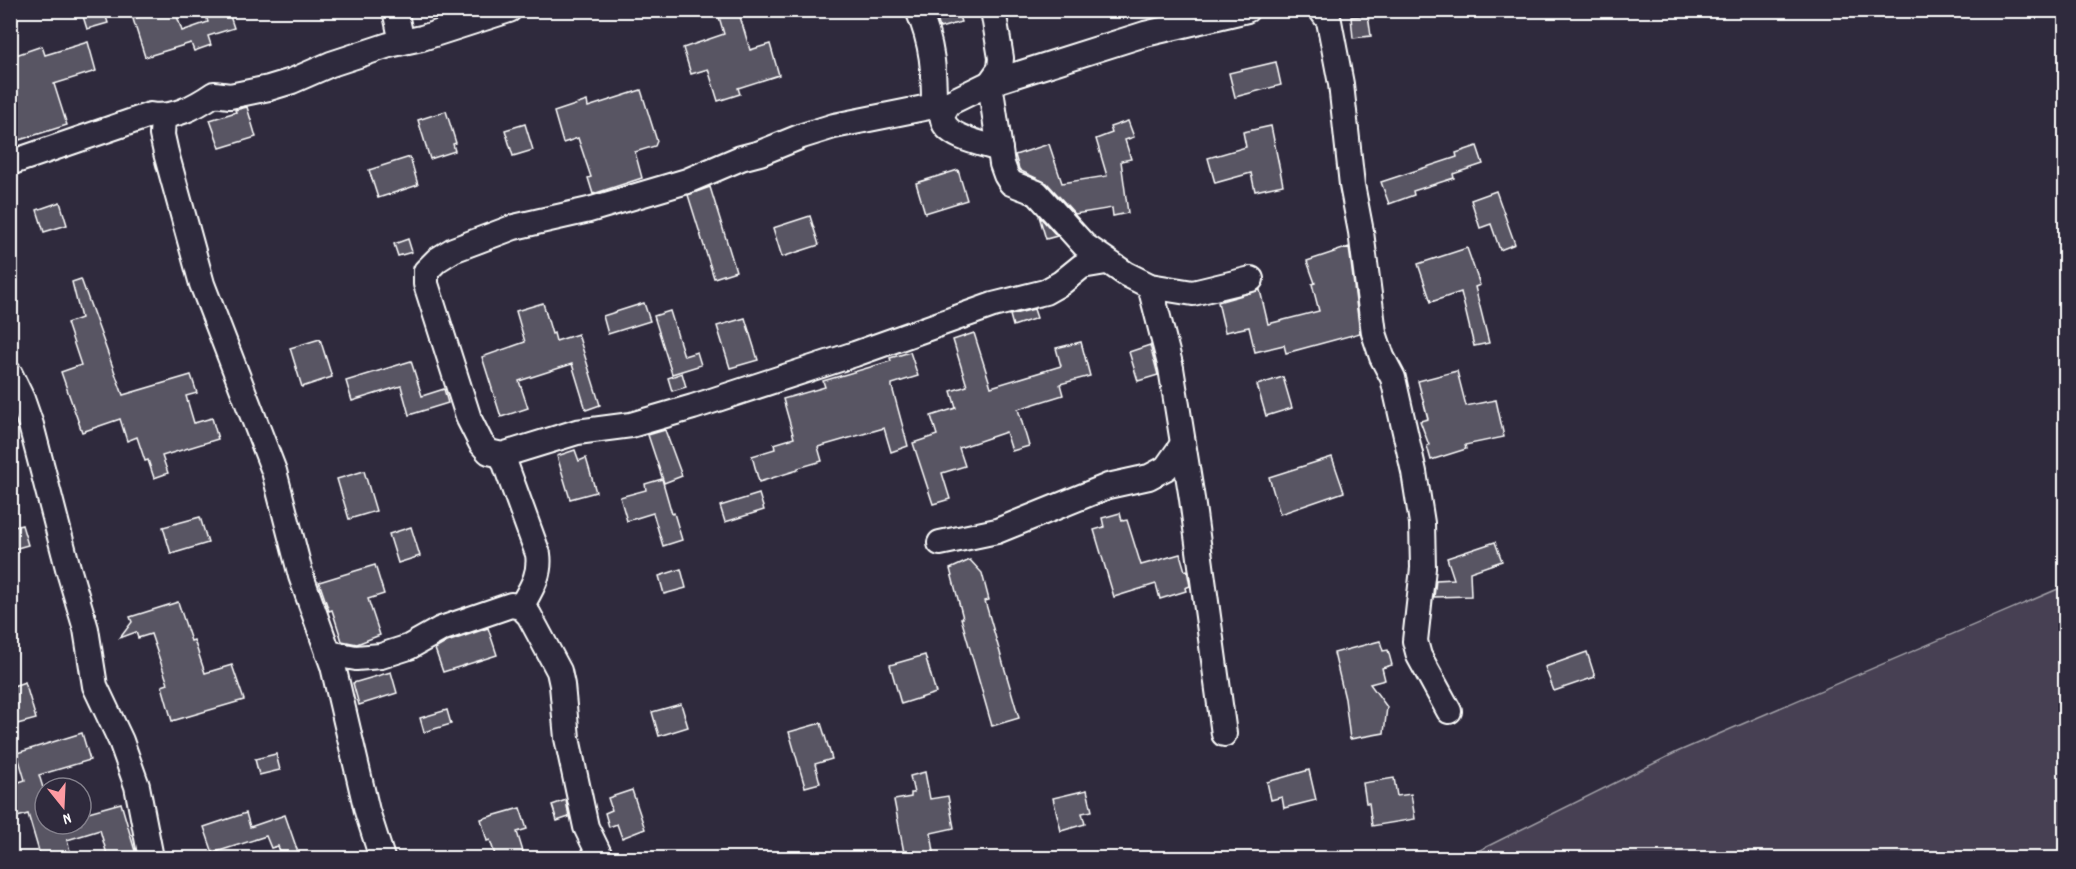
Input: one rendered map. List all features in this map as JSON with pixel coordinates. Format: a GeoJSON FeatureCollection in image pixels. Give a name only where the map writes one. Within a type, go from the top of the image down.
{"type":"FeatureCollection","features":[{"type":"Feature","properties":{"kind":"street"},"geometry":{"type":"LineString","coordinates":[[395,10],[402,42]]}},
{"type":"Feature","properties":{"kind":"street"},"geometry":{"type":"LineString","coordinates":[[10,163],[150,116],[163,117],[193,108],[214,94],[230,96],[269,88],[331,64],[510,10]]}},
{"type":"Feature","properties":{"kind":"street"},"geometry":{"type":"LineString","coordinates":[[918,10],[926,28],[946,128],[953,134],[1000,149]]}},
{"type":"Feature","properties":{"kind":"street"},"geometry":{"type":"LineString","coordinates":[[993,10],[1001,58],[1000,69],[990,83],[1000,149],[1006,175],[1011,183],[1037,193],[1083,256],[1106,262],[1150,286],[1193,294],[1251,279]]}},
{"type":"Feature","properties":{"kind":"street"},"geometry":{"type":"LineString","coordinates":[[1321,10],[1329,21],[1341,84],[1352,185],[1361,232],[1374,333],[1382,357],[1393,378],[1414,472],[1420,513],[1423,568],[1415,641],[1419,656],[1449,711]]}},
{"type":"Feature","properties":{"kind":"street"},"geometry":{"type":"LineString","coordinates":[[1083,256],[1061,283],[1045,292],[993,305],[770,382],[631,425],[577,432],[502,455],[489,452],[469,419],[426,284],[426,271],[437,260],[473,242],[514,227],[589,210],[687,181],[802,136],[856,121],[942,105],[990,83],[1145,34],[1234,12]]}},
{"type":"Feature","properties":{"kind":"street"},"geometry":{"type":"LineString","coordinates":[[163,117],[162,135],[166,153],[202,284],[274,471],[301,576],[328,653],[348,726],[367,811],[382,858]]}},
{"type":"Feature","properties":{"kind":"street"},"geometry":{"type":"LineString","coordinates":[[1150,286],[1171,368],[1224,734]]}},
{"type":"Feature","properties":{"kind":"street"},"geometry":{"type":"LineString","coordinates":[[10,374],[31,425],[86,629],[95,686],[121,741],[137,786],[151,858]]}},
{"type":"Feature","properties":{"kind":"street"},"geometry":{"type":"LineString","coordinates":[[940,543],[997,531],[1108,486],[1149,477],[1166,468],[1183,444]]}},
{"type":"Feature","properties":{"kind":"street"},"geometry":{"type":"LineString","coordinates":[[502,455],[538,554],[540,567],[521,607]]}},
{"type":"Feature","properties":{"kind":"street"},"geometry":{"type":"LineString","coordinates":[[328,653],[356,658],[381,656],[409,647],[441,629],[511,606],[521,607],[529,615],[559,671],[567,738],[586,827],[601,858]]}},
{"type":"Feature","properties":{"kind":"shaded area"},"geometry":{"type":"Polygon","coordinates":[[[2065,586],[2065,858],[1464,858],[1677,752],[2065,586]]]}},
{"type":"Feature","properties":{"kind":"building"},"geometry":{"type":"Polygon","coordinates":[[[81,10],[104,10],[108,23],[87,29],[81,10]]]}},
{"type":"Feature","properties":{"kind":"building"},"geometry":{"type":"Polygon","coordinates":[[[160,10],[175,10],[182,31],[208,22],[204,10],[228,10],[234,28],[208,36],[211,45],[194,51],[191,43],[145,57],[133,19],[160,10]]]}},
{"type":"Feature","properties":{"kind":"building"},"geometry":{"type":"Polygon","coordinates":[[[717,10],[738,10],[750,50],[770,44],[779,75],[738,88],[740,94],[718,101],[708,69],[691,74],[683,48],[724,34],[717,10]]]}},
{"type":"Feature","properties":{"kind":"building"},"geometry":{"type":"Polygon","coordinates":[[[934,10],[957,10],[961,22],[940,28],[934,10]]]}},
{"type":"Feature","properties":{"kind":"building"},"geometry":{"type":"Polygon","coordinates":[[[1368,15],[1371,36],[1353,38],[1351,17],[1368,15]]]}},
{"type":"Feature","properties":{"kind":"building"},"geometry":{"type":"Polygon","coordinates":[[[88,42],[96,71],[54,84],[67,125],[10,143],[10,57],[42,46],[45,55],[88,42]]]}},
{"type":"Feature","properties":{"kind":"building"},"geometry":{"type":"Polygon","coordinates":[[[1276,62],[1281,85],[1235,97],[1229,73],[1276,62]]]}},
{"type":"Feature","properties":{"kind":"building"},"geometry":{"type":"Polygon","coordinates":[[[641,90],[657,141],[655,146],[635,152],[642,178],[593,194],[588,178],[591,177],[578,138],[563,143],[554,112],[587,101],[588,107],[641,90]]]}},
{"type":"Feature","properties":{"kind":"building"},"geometry":{"type":"Polygon","coordinates":[[[247,107],[256,137],[220,148],[210,120],[247,107]]]}},
{"type":"Feature","properties":{"kind":"building"},"geometry":{"type":"Polygon","coordinates":[[[446,111],[456,143],[453,144],[455,151],[430,159],[418,120],[446,111]]]}},
{"type":"Feature","properties":{"kind":"building"},"geometry":{"type":"Polygon","coordinates":[[[1128,121],[1134,137],[1125,140],[1131,159],[1121,161],[1128,213],[1113,216],[1112,208],[1075,214],[1047,183],[1019,169],[1015,155],[1049,144],[1062,183],[1107,176],[1096,139],[1112,133],[1110,127],[1128,121]]]}},
{"type":"Feature","properties":{"kind":"building"},"geometry":{"type":"Polygon","coordinates":[[[525,124],[533,150],[513,156],[505,130],[525,124]]]}},
{"type":"Feature","properties":{"kind":"building"},"geometry":{"type":"Polygon","coordinates":[[[1271,126],[1283,185],[1255,191],[1251,173],[1215,183],[1208,158],[1246,147],[1243,132],[1271,126]]]}},
{"type":"Feature","properties":{"kind":"building"},"geometry":{"type":"Polygon","coordinates":[[[1477,146],[1483,164],[1453,174],[1454,178],[1413,191],[1414,195],[1389,204],[1381,182],[1457,157],[1456,153],[1477,146]]]}},
{"type":"Feature","properties":{"kind":"building"},"geometry":{"type":"Polygon","coordinates":[[[410,157],[418,185],[378,198],[369,170],[410,157]]]}},
{"type":"Feature","properties":{"kind":"building"},"geometry":{"type":"Polygon","coordinates":[[[958,170],[967,200],[925,213],[916,183],[958,170]]]}},
{"type":"Feature","properties":{"kind":"building"},"geometry":{"type":"Polygon","coordinates":[[[710,187],[736,271],[714,278],[688,195],[710,187]]]}},
{"type":"Feature","properties":{"kind":"building"},"geometry":{"type":"Polygon","coordinates":[[[1496,191],[1515,244],[1500,250],[1491,224],[1480,228],[1471,200],[1496,191]]]}},
{"type":"Feature","properties":{"kind":"building"},"geometry":{"type":"Polygon","coordinates":[[[60,202],[67,225],[44,232],[37,210],[60,202]]]}},
{"type":"Feature","properties":{"kind":"building"},"geometry":{"type":"Polygon","coordinates":[[[810,216],[819,245],[782,257],[773,228],[810,216]]]}},
{"type":"Feature","properties":{"kind":"building"},"geometry":{"type":"Polygon","coordinates":[[[1039,216],[1057,236],[1046,239],[1039,216]]]}},
{"type":"Feature","properties":{"kind":"building"},"geometry":{"type":"Polygon","coordinates":[[[408,239],[412,252],[398,256],[394,244],[408,239]]]}},
{"type":"Feature","properties":{"kind":"building"},"geometry":{"type":"Polygon","coordinates":[[[1349,247],[1360,333],[1286,353],[1284,345],[1255,352],[1249,327],[1225,332],[1218,302],[1260,290],[1268,324],[1319,311],[1312,284],[1315,283],[1307,261],[1349,247]]]}},
{"type":"Feature","properties":{"kind":"building"},"geometry":{"type":"Polygon","coordinates":[[[1467,248],[1480,285],[1475,287],[1489,343],[1474,346],[1461,292],[1431,302],[1418,264],[1467,248]]]}},
{"type":"Feature","properties":{"kind":"building"},"geometry":{"type":"Polygon","coordinates":[[[81,279],[123,395],[191,375],[197,393],[186,396],[194,423],[212,418],[218,439],[162,456],[168,473],[154,478],[148,460],[145,461],[137,437],[127,441],[120,419],[82,432],[61,372],[81,365],[67,323],[81,318],[72,282],[81,279]]]}},
{"type":"Feature","properties":{"kind":"building"},"geometry":{"type":"Polygon","coordinates":[[[543,303],[556,341],[578,334],[600,405],[586,410],[572,364],[519,381],[528,408],[501,417],[482,357],[525,342],[516,311],[543,303]]]}},
{"type":"Feature","properties":{"kind":"building"},"geometry":{"type":"Polygon","coordinates":[[[644,303],[650,321],[608,334],[603,316],[644,303]]]}},
{"type":"Feature","properties":{"kind":"building"},"geometry":{"type":"Polygon","coordinates":[[[1034,309],[1037,318],[1013,326],[1010,315],[1034,309]]]}},
{"type":"Feature","properties":{"kind":"building"},"geometry":{"type":"Polygon","coordinates":[[[670,311],[684,356],[697,352],[701,365],[672,374],[654,316],[670,311]]]}},
{"type":"Feature","properties":{"kind":"building"},"geometry":{"type":"Polygon","coordinates":[[[745,318],[758,360],[730,368],[717,326],[745,318]]]}},
{"type":"Feature","properties":{"kind":"building"},"geometry":{"type":"Polygon","coordinates":[[[974,333],[991,387],[1061,366],[1056,348],[1081,342],[1090,376],[1060,384],[1063,395],[1018,409],[1029,446],[1012,451],[1006,432],[959,448],[965,466],[942,473],[950,499],[933,504],[913,443],[937,435],[931,416],[956,408],[951,391],[967,386],[953,340],[974,333]]]}},
{"type":"Feature","properties":{"kind":"building"},"geometry":{"type":"Polygon","coordinates":[[[320,339],[332,377],[302,387],[290,348],[320,339]]]}},
{"type":"Feature","properties":{"kind":"building"},"geometry":{"type":"Polygon","coordinates":[[[1150,345],[1158,375],[1138,381],[1129,352],[1150,345]]]}},
{"type":"Feature","properties":{"kind":"building"},"geometry":{"type":"Polygon","coordinates":[[[910,352],[918,376],[892,384],[908,446],[891,452],[884,428],[818,447],[822,461],[759,482],[752,456],[775,449],[774,444],[794,438],[783,399],[825,387],[823,381],[891,361],[890,358],[910,352]]]}},
{"type":"Feature","properties":{"kind":"building"},"geometry":{"type":"Polygon","coordinates":[[[411,361],[422,396],[444,389],[448,403],[409,415],[401,386],[352,401],[346,381],[411,361]]]}},
{"type":"Feature","properties":{"kind":"building"},"geometry":{"type":"Polygon","coordinates":[[[1457,371],[1466,406],[1496,400],[1504,437],[1465,445],[1466,449],[1431,460],[1427,446],[1429,445],[1420,421],[1428,419],[1418,381],[1457,371]]]}},
{"type":"Feature","properties":{"kind":"building"},"geometry":{"type":"Polygon","coordinates":[[[682,373],[686,387],[672,391],[668,378],[682,373]]]}},
{"type":"Feature","properties":{"kind":"building"},"geometry":{"type":"Polygon","coordinates":[[[1283,377],[1292,408],[1266,416],[1257,385],[1283,377]]]}},
{"type":"Feature","properties":{"kind":"building"},"geometry":{"type":"Polygon","coordinates":[[[665,430],[682,476],[664,483],[648,435],[665,430]]]}},
{"type":"Feature","properties":{"kind":"building"},"geometry":{"type":"Polygon","coordinates":[[[575,450],[579,461],[586,458],[596,492],[570,499],[557,456],[575,450]]]}},
{"type":"Feature","properties":{"kind":"building"},"geometry":{"type":"Polygon","coordinates":[[[1332,457],[1344,492],[1280,514],[1269,477],[1332,457]]]}},
{"type":"Feature","properties":{"kind":"building"},"geometry":{"type":"Polygon","coordinates":[[[364,471],[376,511],[349,519],[337,479],[364,471]]]}},
{"type":"Feature","properties":{"kind":"building"},"geometry":{"type":"Polygon","coordinates":[[[662,479],[682,540],[663,546],[653,513],[627,521],[620,497],[646,490],[645,484],[662,479]]]}},
{"type":"Feature","properties":{"kind":"building"},"geometry":{"type":"Polygon","coordinates":[[[759,494],[764,510],[725,522],[720,506],[759,494]]]}},
{"type":"Feature","properties":{"kind":"building"},"geometry":{"type":"Polygon","coordinates":[[[1120,513],[1122,521],[1127,520],[1141,565],[1180,554],[1185,571],[1187,570],[1190,586],[1185,588],[1186,591],[1160,599],[1156,584],[1114,597],[1094,530],[1104,527],[1102,518],[1120,513]]]}},
{"type":"Feature","properties":{"kind":"building"},"geometry":{"type":"Polygon","coordinates":[[[200,517],[208,543],[171,554],[163,527],[200,517]]]}},
{"type":"Feature","properties":{"kind":"building"},"geometry":{"type":"Polygon","coordinates":[[[22,525],[28,545],[10,550],[10,528],[22,525]]]}},
{"type":"Feature","properties":{"kind":"building"},"geometry":{"type":"Polygon","coordinates":[[[411,527],[420,556],[398,563],[389,534],[411,527]]]}},
{"type":"Feature","properties":{"kind":"building"},"geometry":{"type":"Polygon","coordinates":[[[1495,542],[1502,561],[1470,572],[1471,596],[1434,597],[1436,580],[1454,579],[1447,558],[1495,542]]]}},
{"type":"Feature","properties":{"kind":"building"},"geometry":{"type":"Polygon","coordinates":[[[970,560],[982,573],[989,600],[985,601],[1019,718],[992,726],[961,618],[963,618],[950,569],[970,560]]]}},
{"type":"Feature","properties":{"kind":"building"},"geometry":{"type":"Polygon","coordinates":[[[375,565],[384,594],[368,599],[380,635],[357,644],[342,641],[332,610],[329,611],[319,582],[375,565]]]}},
{"type":"Feature","properties":{"kind":"building"},"geometry":{"type":"Polygon","coordinates":[[[681,569],[686,588],[664,594],[659,576],[681,569]]]}},
{"type":"Feature","properties":{"kind":"building"},"geometry":{"type":"Polygon","coordinates":[[[178,602],[205,673],[232,665],[244,700],[172,721],[162,686],[168,684],[151,634],[138,638],[136,632],[120,638],[132,622],[130,617],[178,602]]]}},
{"type":"Feature","properties":{"kind":"building"},"geometry":{"type":"Polygon","coordinates":[[[488,628],[497,655],[443,672],[435,649],[447,642],[488,628]]]}},
{"type":"Feature","properties":{"kind":"building"},"geometry":{"type":"Polygon","coordinates":[[[1380,641],[1383,651],[1388,650],[1392,665],[1382,668],[1385,680],[1370,684],[1387,707],[1384,733],[1350,739],[1345,699],[1334,653],[1380,641]]]}},
{"type":"Feature","properties":{"kind":"building"},"geometry":{"type":"Polygon","coordinates":[[[1587,652],[1595,677],[1554,691],[1545,667],[1587,652]]]}},
{"type":"Feature","properties":{"kind":"building"},"geometry":{"type":"Polygon","coordinates":[[[925,655],[936,693],[901,704],[890,665],[925,655]]]}},
{"type":"Feature","properties":{"kind":"building"},"geometry":{"type":"Polygon","coordinates":[[[391,672],[397,693],[359,705],[353,683],[391,672]]]}},
{"type":"Feature","properties":{"kind":"building"},"geometry":{"type":"Polygon","coordinates":[[[25,682],[36,719],[10,726],[10,687],[25,682]]]}},
{"type":"Feature","properties":{"kind":"building"},"geometry":{"type":"Polygon","coordinates":[[[681,704],[688,727],[659,736],[652,712],[681,704]]]}},
{"type":"Feature","properties":{"kind":"building"},"geometry":{"type":"Polygon","coordinates":[[[447,710],[451,724],[424,732],[420,718],[447,710]]]}},
{"type":"Feature","properties":{"kind":"building"},"geometry":{"type":"Polygon","coordinates":[[[821,723],[832,759],[815,764],[820,783],[805,787],[789,732],[821,723]]]}},
{"type":"Feature","properties":{"kind":"building"},"geometry":{"type":"Polygon","coordinates":[[[82,733],[90,760],[33,776],[33,831],[28,814],[10,819],[10,785],[25,780],[17,753],[82,733]]]}},
{"type":"Feature","properties":{"kind":"building"},"geometry":{"type":"Polygon","coordinates":[[[276,754],[280,770],[259,775],[255,759],[276,754]]]}},
{"type":"Feature","properties":{"kind":"building"},"geometry":{"type":"Polygon","coordinates":[[[1309,770],[1316,800],[1284,808],[1282,797],[1271,800],[1267,782],[1309,770]]]}},
{"type":"Feature","properties":{"kind":"building"},"geometry":{"type":"Polygon","coordinates":[[[925,772],[930,799],[948,796],[954,828],[931,833],[935,858],[905,858],[894,800],[911,797],[911,793],[914,793],[910,776],[925,772]]]}},
{"type":"Feature","properties":{"kind":"building"},"geometry":{"type":"Polygon","coordinates":[[[1394,778],[1397,796],[1411,794],[1415,819],[1372,826],[1363,783],[1394,778]]]}},
{"type":"Feature","properties":{"kind":"building"},"geometry":{"type":"Polygon","coordinates":[[[632,790],[645,829],[622,838],[617,824],[609,827],[605,813],[612,810],[608,798],[632,790]]]}},
{"type":"Feature","properties":{"kind":"building"},"geometry":{"type":"Polygon","coordinates":[[[1087,790],[1092,811],[1082,813],[1085,824],[1061,831],[1053,798],[1087,790]]]}},
{"type":"Feature","properties":{"kind":"building"},"geometry":{"type":"Polygon","coordinates":[[[566,800],[569,817],[557,821],[552,805],[566,800]]]}},
{"type":"Feature","properties":{"kind":"building"},"geometry":{"type":"Polygon","coordinates":[[[121,803],[137,858],[108,858],[100,830],[93,832],[93,811],[121,803]]]}},
{"type":"Feature","properties":{"kind":"building"},"geometry":{"type":"Polygon","coordinates":[[[520,808],[527,829],[517,832],[524,855],[514,858],[496,858],[490,840],[487,841],[481,819],[520,808]]]}},
{"type":"Feature","properties":{"kind":"building"},"geometry":{"type":"Polygon","coordinates":[[[246,813],[250,827],[285,815],[300,858],[282,858],[278,846],[271,848],[266,836],[213,853],[204,827],[246,813]]]}},
{"type":"Feature","properties":{"kind":"building"},"geometry":{"type":"Polygon","coordinates":[[[34,836],[80,836],[67,840],[72,858],[41,858],[34,836]]]}}]}
